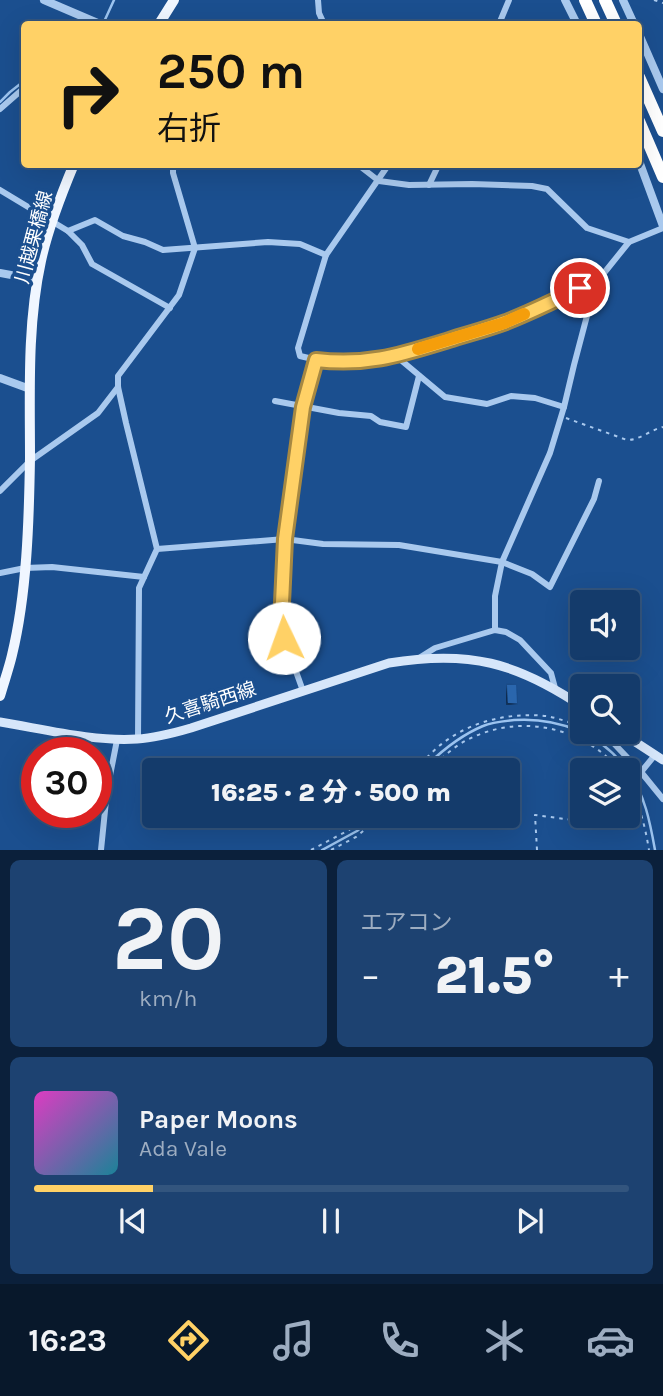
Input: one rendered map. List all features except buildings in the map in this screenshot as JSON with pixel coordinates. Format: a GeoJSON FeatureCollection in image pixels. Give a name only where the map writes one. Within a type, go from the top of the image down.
{"type":"FeatureCollection","features":[{"type":"Feature","properties":{"kind":"highway"},"geometry":{"type":"LineString","coordinates":[[585,0],[595,21]]}},
{"type":"Feature","properties":{"kind":"highway"},"geometry":{"type":"LineString","coordinates":[[605,0],[615,21]]}},
{"type":"Feature","properties":{"kind":"highway"},"geometry":{"type":"LineString","coordinates":[[642,84],[663,131]]}},
{"type":"Feature","properties":{"kind":"highway"},"geometry":{"type":"LineString","coordinates":[[642,128],[663,177]]}},
{"type":"Feature","properties":{"kind":"main road"},"geometry":{"type":"LineString","coordinates":[[161,21],[174,0]]}},
{"type":"Feature","properties":{"kind":"main road","name":"川越栗橋線"},"geometry":{"type":"LineString","coordinates":[[0,696],[12,654],[25,568],[30,461],[30,342],[41,259],[73,168]]}},
{"type":"Feature","properties":{"kind":"main road","name":"久喜騎西線"},"geometry":{"type":"LineString","coordinates":[[0,722],[117,740],[162,736],[389,663],[419,658],[453,657],[508,667],[555,688],[570,698]]}},
{"type":"Feature","properties":{"kind":"main road"},"geometry":{"type":"LineString","coordinates":[[639,744],[659,757]]}},
{"type":"Feature","properties":{"kind":"street"},"geometry":{"type":"LineString","coordinates":[[44,0],[93,21]]}},
{"type":"Feature","properties":{"kind":"street"},"geometry":{"type":"LineString","coordinates":[[318,0],[323,21]]}},
{"type":"Feature","properties":{"kind":"street"},"geometry":{"type":"LineString","coordinates":[[500,21],[509,0]]}},
{"type":"Feature","properties":{"kind":"street"},"geometry":{"type":"LineString","coordinates":[[565,0],[576,21]]}},
{"type":"Feature","properties":{"kind":"street"},"geometry":{"type":"LineString","coordinates":[[624,0],[633,21]]}},
{"type":"Feature","properties":{"kind":"street"},"geometry":{"type":"LineString","coordinates":[[642,41],[663,89]]}},
{"type":"Feature","properties":{"kind":"street"},"geometry":{"type":"LineString","coordinates":[[0,109],[21,91]]}},
{"type":"Feature","properties":{"kind":"street"},"geometry":{"type":"LineString","coordinates":[[138,739],[139,588],[157,549],[118,387],[118,376],[179,295],[195,248],[173,168]]}},
{"type":"Feature","properties":{"kind":"street"},"geometry":{"type":"LineString","coordinates":[[362,168],[379,181],[409,185],[532,186],[547,189],[587,228],[629,242]]}},
{"type":"Feature","properties":{"kind":"street"},"geometry":{"type":"LineString","coordinates":[[387,168],[326,255],[298,348],[300,356],[335,362],[361,362],[396,356],[504,323],[600,278]]}},
{"type":"Feature","properties":{"kind":"street"},"geometry":{"type":"LineString","coordinates":[[429,185],[437,168]]}},
{"type":"Feature","properties":{"kind":"street"},"geometry":{"type":"LineString","coordinates":[[495,630],[495,596],[502,562],[550,453],[585,322],[600,278],[629,242],[663,227],[642,168]]}},
{"type":"Feature","properties":{"kind":"street"},"geometry":{"type":"LineString","coordinates":[[0,190],[68,231],[82,245],[92,264],[170,308]]}},
{"type":"Feature","properties":{"kind":"street"},"geometry":{"type":"LineString","coordinates":[[68,231],[95,220],[123,236],[163,250],[277,242],[300,244],[326,255]]}},
{"type":"Feature","properties":{"kind":"street"},"geometry":{"type":"LineString","coordinates":[[0,273],[38,281]]}},
{"type":"Feature","properties":{"kind":"street"},"geometry":{"type":"LineString","coordinates":[[396,356],[444,397],[487,404],[511,396],[536,398],[564,407]]}},
{"type":"Feature","properties":{"kind":"street"},"geometry":{"type":"LineString","coordinates":[[303,691],[284,638],[282,603],[285,539],[303,407],[316,360]]}},
{"type":"Feature","properties":{"kind":"street"},"geometry":{"type":"LineString","coordinates":[[275,401],[371,416],[380,422],[407,427],[419,376]]}},
{"type":"Feature","properties":{"kind":"street"},"geometry":{"type":"LineString","coordinates":[[0,378],[30,389]]}},
{"type":"Feature","properties":{"kind":"street"},"geometry":{"type":"LineString","coordinates":[[0,491],[30,461],[98,413],[118,387]]}},
{"type":"Feature","properties":{"kind":"street"},"geometry":{"type":"LineString","coordinates":[[157,549],[285,539],[323,544],[399,545],[502,562],[531,574],[550,587],[594,499],[599,481]]}},
{"type":"Feature","properties":{"kind":"street"},"geometry":{"type":"LineString","coordinates":[[0,573],[25,568],[52,567],[144,578]]}},
{"type":"Feature","properties":{"kind":"street"},"geometry":{"type":"LineString","coordinates":[[419,658],[435,648],[495,630],[506,632],[520,640],[551,673],[555,688]]}},
{"type":"Feature","properties":{"kind":"street"},"geometry":{"type":"LineString","coordinates":[[101,850],[107,791],[117,740]]}},
{"type":"Feature","properties":{"kind":"street"},"geometry":{"type":"LineString","coordinates":[[614,744],[663,799]]}},
{"type":"Feature","properties":{"kind":"street"},"geometry":{"type":"LineString","coordinates":[[641,772],[659,757]]}},
{"type":"Feature","properties":{"kind":"path"},"geometry":{"type":"LineString","coordinates":[[654,0],[663,3]]}},
{"type":"Feature","properties":{"kind":"path"},"geometry":{"type":"LineString","coordinates":[[561,417],[626,440],[637,439],[663,427]]}},
{"type":"Feature","properties":{"kind":"path"},"geometry":{"type":"LineString","coordinates":[[427,758],[452,736],[492,719],[547,716],[570,723]]}},
{"type":"Feature","properties":{"kind":"path"},"geometry":{"type":"LineString","coordinates":[[442,758],[456,746],[479,734],[503,727],[536,726],[581,738],[609,758]]}},
{"type":"Feature","properties":{"kind":"path"},"geometry":{"type":"LineString","coordinates":[[640,810],[649,850]]}},
{"type":"Feature","properties":{"kind":"path"},"geometry":{"type":"LineString","coordinates":[[537,850],[535,816],[570,820]]}},
{"type":"Feature","properties":{"kind":"path"},"geometry":{"type":"LineString","coordinates":[[312,850],[352,828]]}},
{"type":"Feature","properties":{"kind":"path"},"geometry":{"type":"LineString","coordinates":[[331,850],[367,828]]}},
{"type":"Feature","properties":{"kind":"waterway"},"geometry":{"type":"LineString","coordinates":[[104,21],[114,0]]}},
{"type":"Feature","properties":{"kind":"waterway"},"geometry":{"type":"LineString","coordinates":[[0,102],[21,83]]}},
{"type":"Feature","properties":{"kind":"waterway"},"geometry":{"type":"LineString","coordinates":[[435,758],[474,730],[514,720],[547,721],[578,730],[618,758]]}},
{"type":"Feature","properties":{"kind":"waterway"},"geometry":{"type":"LineString","coordinates":[[640,793],[655,850]]}},
{"type":"Feature","properties":{"kind":"waterway"},"geometry":{"type":"LineString","coordinates":[[322,850],[360,828]]}},
{"type":"Feature","properties":{"kind":"slow traffic"},"geometry":{"type":"LineString","coordinates":[[418,349],[504,323],[524,314]]}},
{"type":"Feature","properties":{"kind":"route"},"geometry":{"type":"LineString","coordinates":[[284,638],[282,603],[285,539],[303,407],[316,360],[361,362],[396,356],[504,323],[580,288]]}}]}
